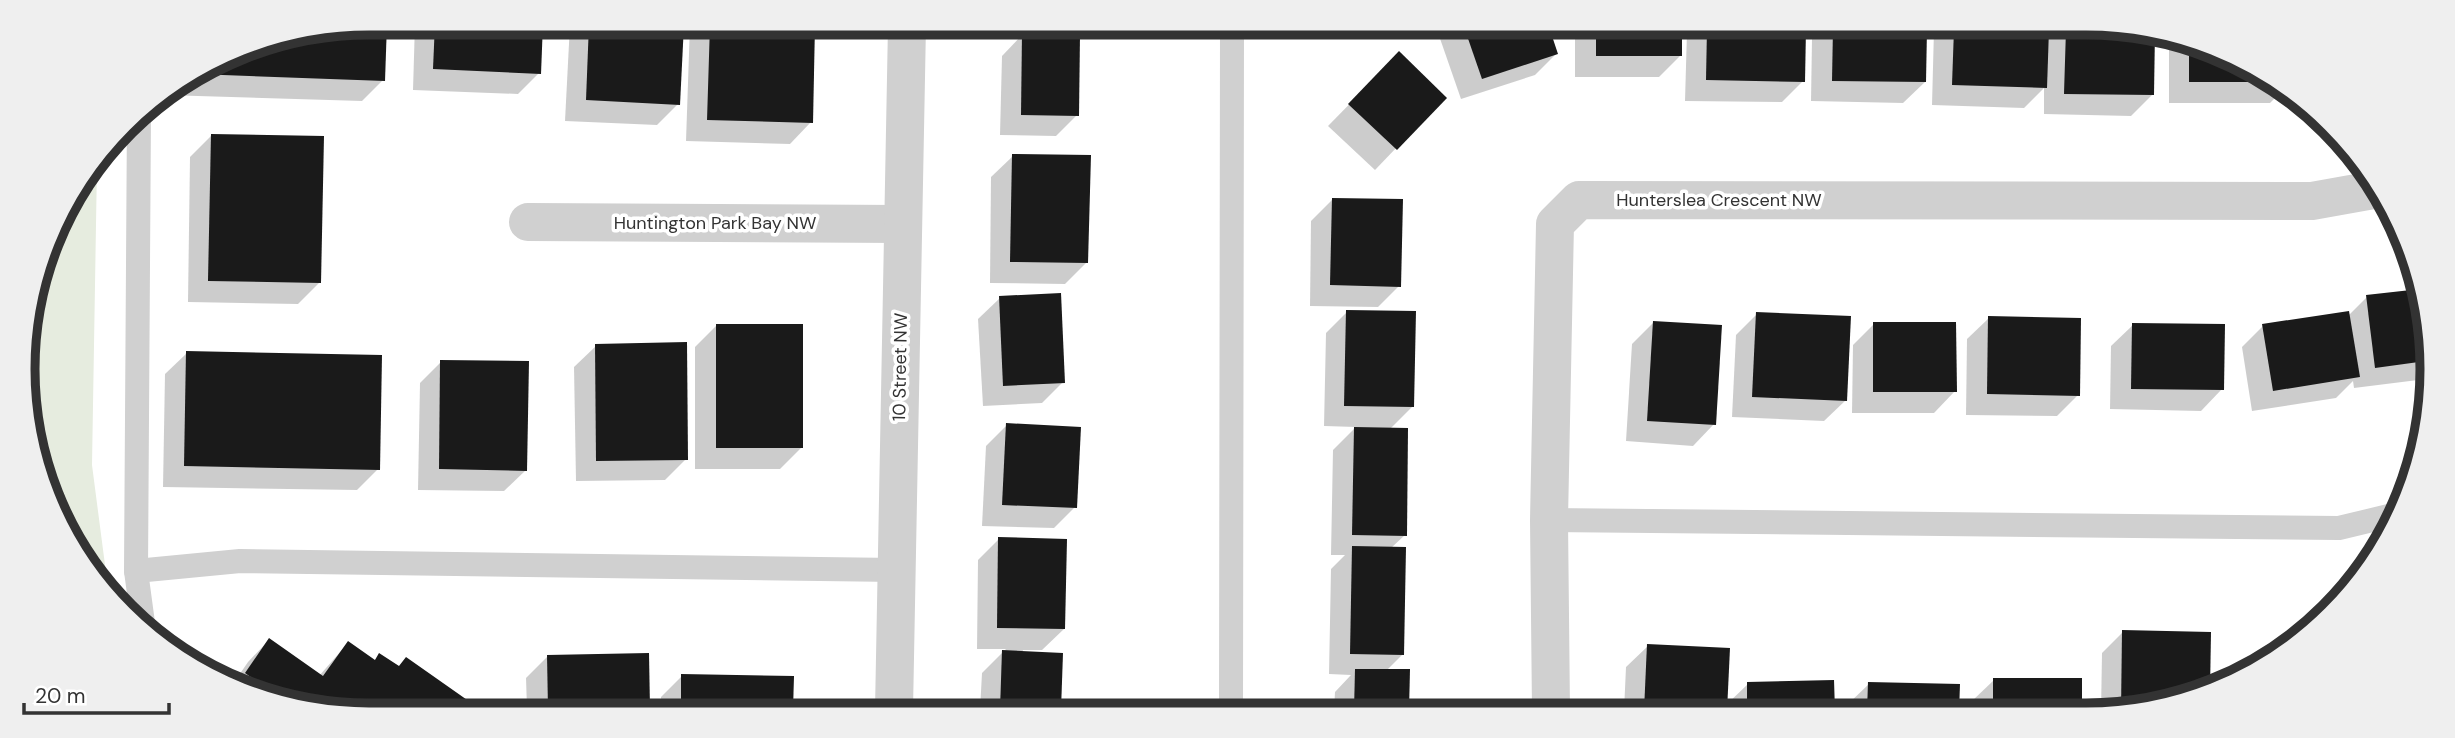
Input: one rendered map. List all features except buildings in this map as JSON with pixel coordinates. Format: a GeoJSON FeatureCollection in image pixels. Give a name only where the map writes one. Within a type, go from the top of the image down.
{"type":"FeatureCollection","features":[{"type":"Feature","properties":{"kind":"street","name":"10 Street NW"},"geometry":{"type":"LineString","coordinates":[[894,703],[907,35]]}},
{"type":"Feature","properties":{"kind":"street","name":"Hunterslea Crescent NW"},"geometry":{"type":"LineString","coordinates":[[1551,703],[1549,520],[1555,224],[1579,200],[2312,201],[2369,191]]}},
{"type":"Feature","properties":{"kind":"street","name":"Huntington Park Bay NW"},"geometry":{"type":"LineString","coordinates":[[528,222],[902,223]]}},
{"type":"Feature","properties":{"kind":"lane"},"geometry":{"type":"LineString","coordinates":[[1231,703],[1232,35]]}},
{"type":"Feature","properties":{"kind":"lane"},"geometry":{"type":"LineString","coordinates":[[139,127],[136,571],[142,613]]}},
{"type":"Feature","properties":{"kind":"lane"},"geometry":{"type":"LineString","coordinates":[[1549,520],[2339,528],[2386,517]]}},
{"type":"Feature","properties":{"kind":"lane"},"geometry":{"type":"LineString","coordinates":[[136,571],[240,561],[897,570]]}},
{"type":"Feature","properties":{"kind":"shaded area"},"geometry":{"type":"Polygon","coordinates":[[[97,175],[92,465],[106,575],[91,555],[60,497],[41,434],[35,369],[38,325],[46,283],[69,221],[97,175]]]}}]}
